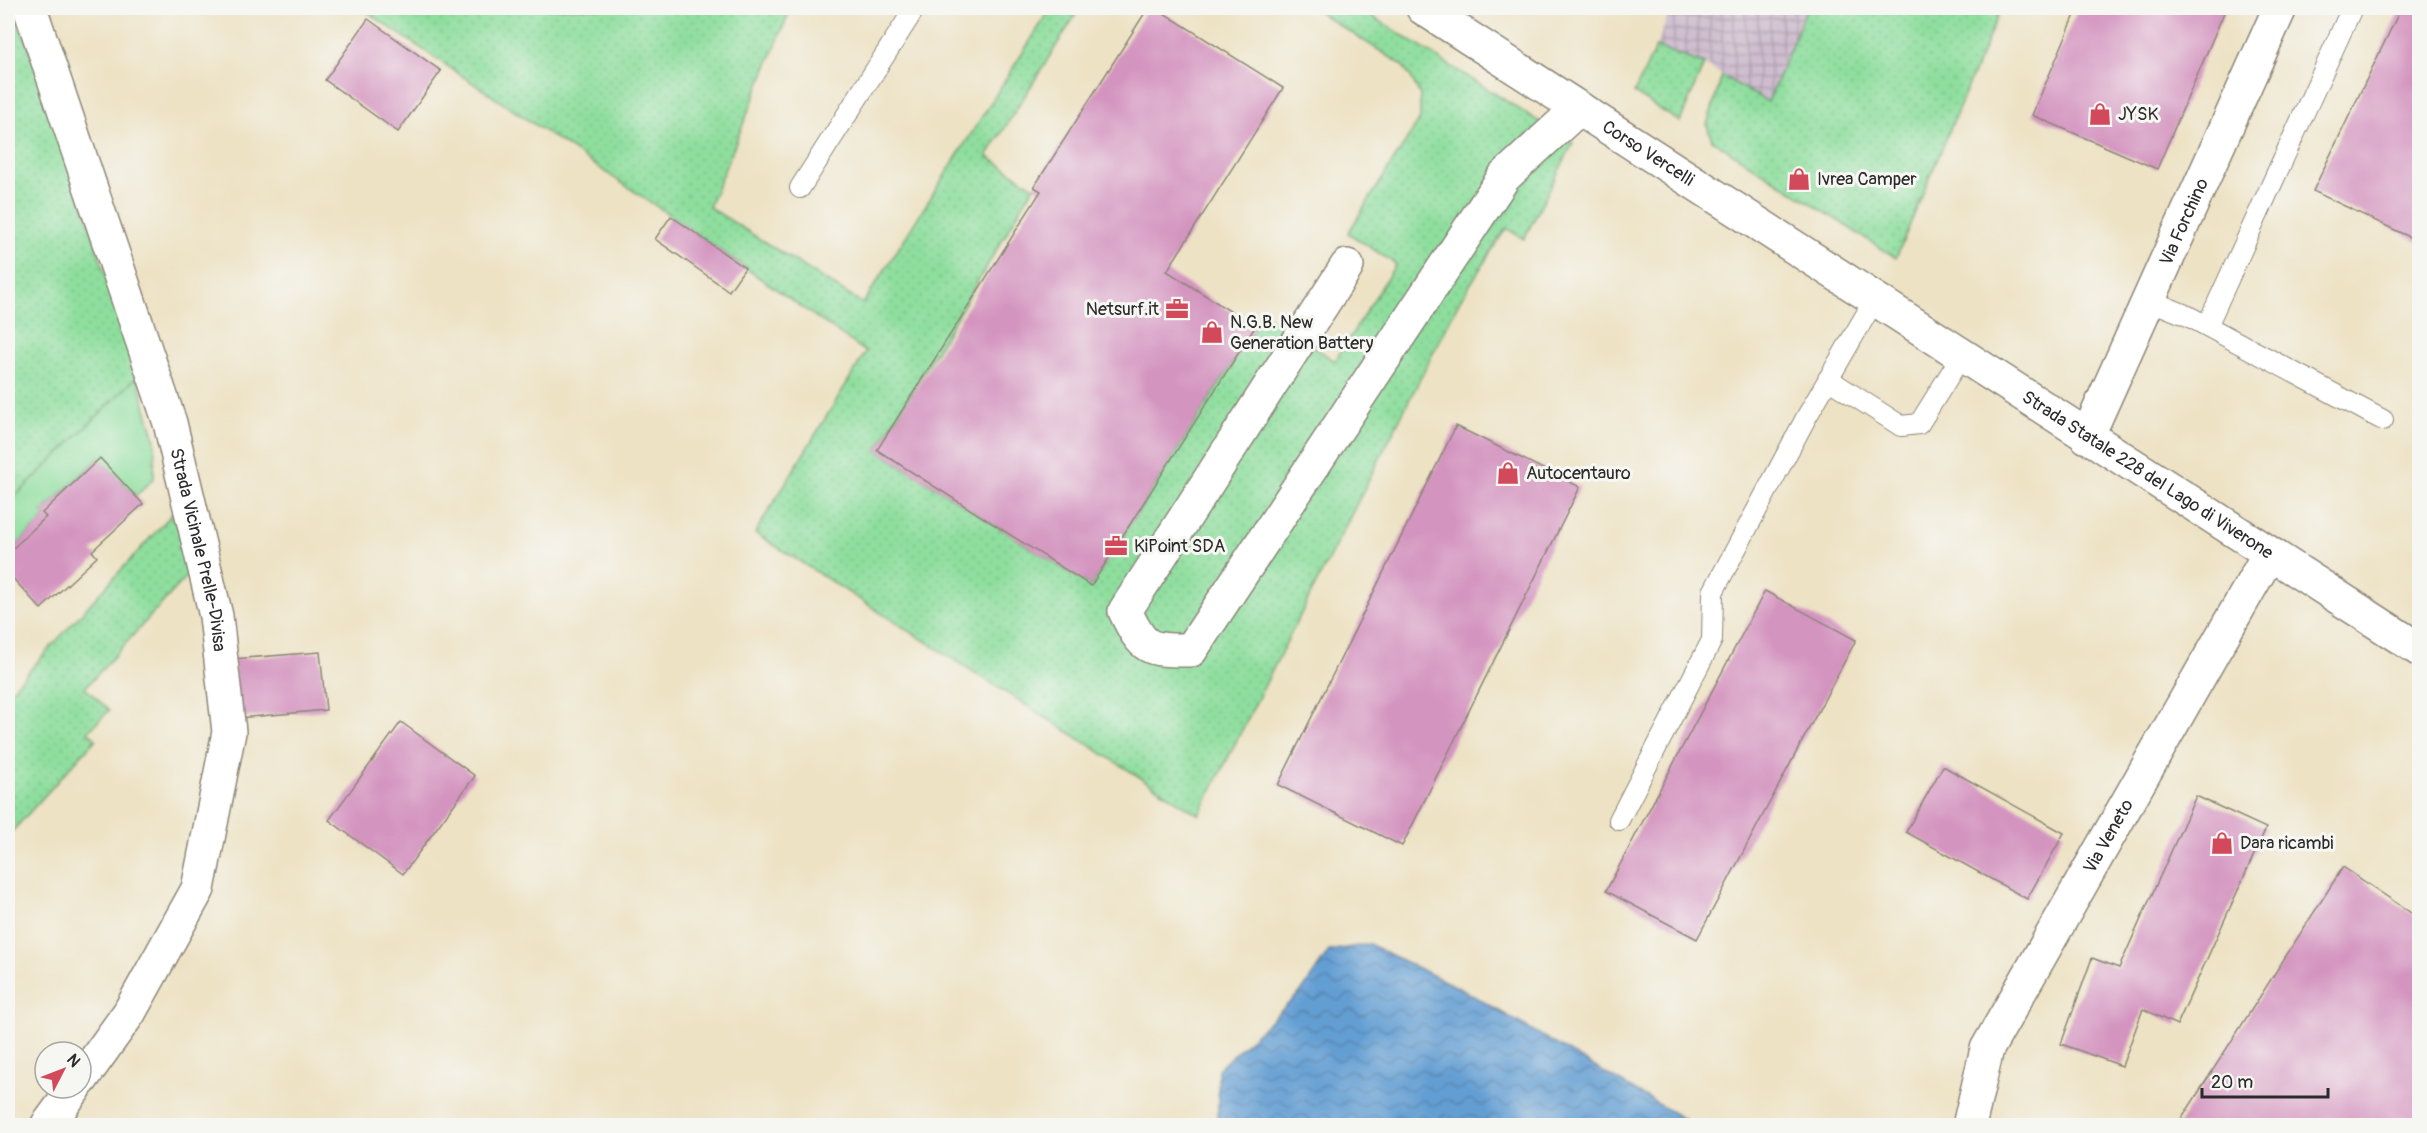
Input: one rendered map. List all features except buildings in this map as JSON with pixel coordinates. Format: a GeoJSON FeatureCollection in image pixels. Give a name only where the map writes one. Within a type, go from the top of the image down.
{"type":"FeatureCollection","features":[{"type":"Feature","properties":{"kind":"street","name":"Strada Vicinale Prelle-Divisa"},"geometry":{"type":"LineString","coordinates":[[30,8],[170,423],[216,616],[229,732],[198,889],[129,1013],[93,1063]]}},
{"type":"Feature","properties":{"kind":"street","name":"Corso Vercelli"},"geometry":{"type":"LineString","coordinates":[[1423,8],[1875,299]]}},
{"type":"Feature","properties":{"kind":"street","name":"Via Forchino"},"geometry":{"type":"LineString","coordinates":[[2087,437],[2280,8]]}},
{"type":"Feature","properties":{"kind":"street"},"geometry":{"type":"LineString","coordinates":[[1347,266],[1125,610],[1137,636],[1156,650],[1191,650],[1504,177],[1579,108]]}},
{"type":"Feature","properties":{"kind":"street","name":"Strada Statale 228 del Lago di Viverone"},"geometry":{"type":"LineString","coordinates":[[1875,299],[2420,650]]}},
{"type":"Feature","properties":{"kind":"street","name":"Via Veneto"},"geometry":{"type":"LineString","coordinates":[[1968,1125],[1987,1049],[2269,554]]}},
{"type":"Feature","properties":{"kind":"street"},"geometry":{"type":"LineString","coordinates":[[54,1122],[68,1100]]}},
{"type":"Feature","properties":{"kind":"lane"},"geometry":{"type":"LineString","coordinates":[[800,188],[915,8]]}},
{"type":"Feature","properties":{"kind":"lane"},"geometry":{"type":"LineString","coordinates":[[2208,326],[2352,8]]}},
{"type":"Feature","properties":{"kind":"lane"},"geometry":{"type":"LineString","coordinates":[[1619,820],[1712,640],[1713,592],[1828,379],[1875,299]]}},
{"type":"Feature","properties":{"kind":"lane"},"geometry":{"type":"LineString","coordinates":[[2149,300],[2208,326],[2383,420]]}},
{"type":"Feature","properties":{"kind":"lane"},"geometry":{"type":"LineString","coordinates":[[1828,379],[1901,426],[1919,424],[1962,356]]}},
{"type":"Feature","properties":{"kind":"shaded area"},"geometry":{"type":"Polygon","coordinates":[[[1671,8],[1807,8],[1768,103],[1704,64],[1656,47],[1671,8]]]}},
{"type":"Feature","properties":{"kind":"green space"},"geometry":{"type":"Polygon","coordinates":[[[8,8],[14,8],[48,99],[137,377],[8,504],[8,8]]]}},
{"type":"Feature","properties":{"kind":"green space"},"geometry":{"type":"Polygon","coordinates":[[[361,8],[791,8],[709,207],[863,304],[1051,8],[1080,8],[987,156],[1034,187],[877,450],[1091,586],[1263,315],[1335,361],[1396,264],[1348,233],[1420,119],[1420,95],[1401,64],[1312,8],[1359,8],[1573,143],[1524,239],[1506,228],[1459,302],[1199,815],[755,533],[866,352],[671,216],[361,8]]]}},
{"type":"Feature","properties":{"kind":"green space"},"geometry":{"type":"Polygon","coordinates":[[[1807,8],[2001,8],[1896,258],[1712,140],[1707,125],[1722,76],[1768,102],[1807,8]]]}},
{"type":"Feature","properties":{"kind":"green space"},"geometry":{"type":"Polygon","coordinates":[[[1656,47],[1704,64],[1680,122],[1634,93],[1656,47]]]}},
{"type":"Feature","properties":{"kind":"green space"},"geometry":{"type":"Polygon","coordinates":[[[137,377],[155,440],[154,478],[136,496],[99,458],[42,512],[46,517],[8,553],[8,504],[137,377]]]}},
{"type":"Feature","properties":{"kind":"green space"},"geometry":{"type":"Polygon","coordinates":[[[182,503],[197,565],[85,688],[109,710],[88,732],[96,739],[8,836],[8,773],[12,769],[8,764],[8,694],[182,503]]]}},
{"type":"Feature","properties":{"kind":"water"},"geometry":{"type":"Polygon","coordinates":[[[1369,944],[1467,992],[1694,1125],[1222,1125],[1218,1117],[1218,1069],[1302,991],[1329,951],[1369,944]]]}},
{"type":"Feature","properties":{"kind":"place","name":"JYSK"},"geometry":{"type":"Point","coordinates":[2100,114]}},
{"type":"Feature","properties":{"kind":"place","name":"Ivrea Camper"},"geometry":{"type":"Point","coordinates":[1799,179]}},
{"type":"Feature","properties":{"kind":"place","name":"Netsurf.it"},"geometry":{"type":"Point","coordinates":[1177,309]}},
{"type":"Feature","properties":{"kind":"place","name":"N.G.B. New Generation Battery"},"geometry":{"type":"Point","coordinates":[1212,332]}},
{"type":"Feature","properties":{"kind":"place","name":"Autocentauro"},"geometry":{"type":"Point","coordinates":[1508,473]}},
{"type":"Feature","properties":{"kind":"place","name":"KiPoint SDA"},"geometry":{"type":"Point","coordinates":[1116,546]}},
{"type":"Feature","properties":{"kind":"place","name":"Dara ricambi"},"geometry":{"type":"Point","coordinates":[2222,843]}}]}
